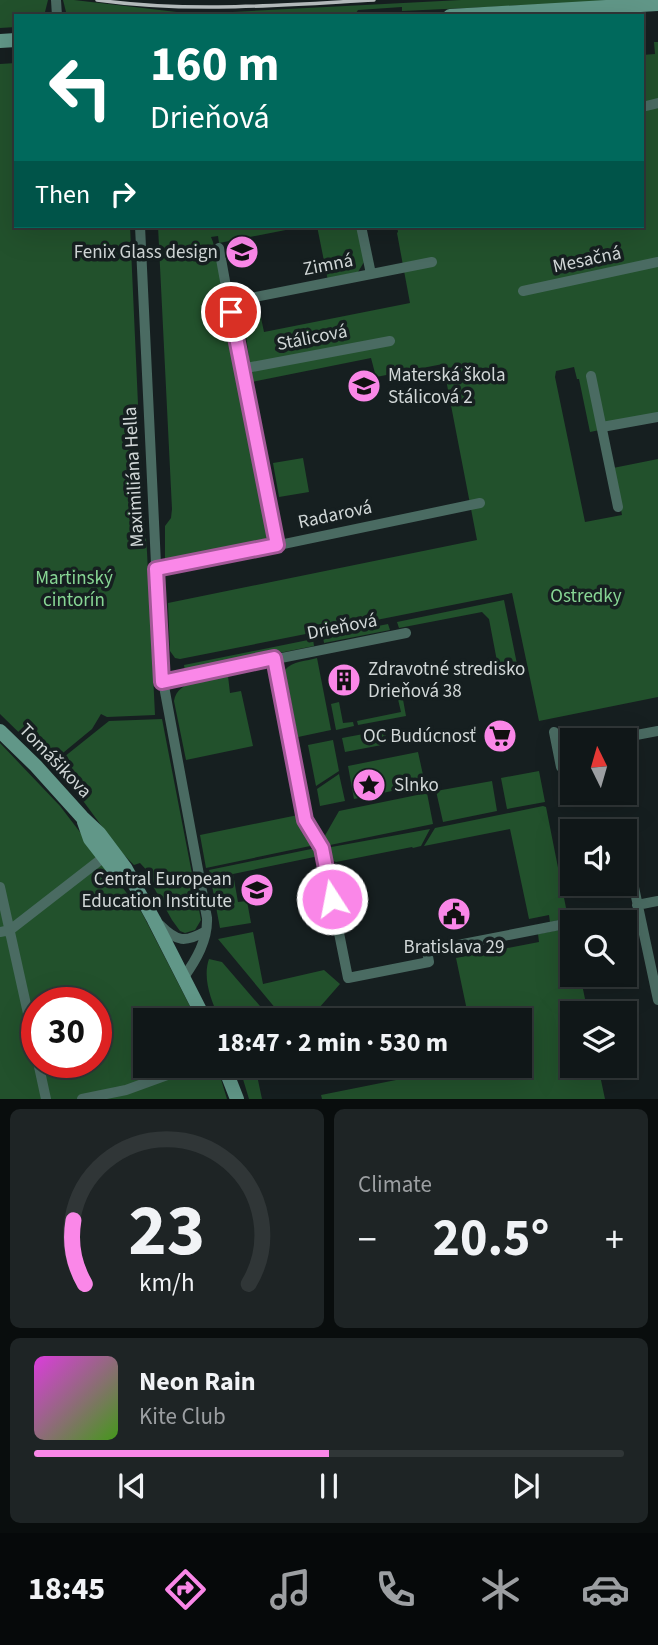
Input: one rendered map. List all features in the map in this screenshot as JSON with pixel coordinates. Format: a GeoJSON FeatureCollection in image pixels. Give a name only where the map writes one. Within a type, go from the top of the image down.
{"type":"FeatureCollection","features":[{"type":"Feature","properties":{"kind":"main road"},"geometry":{"type":"LineString","coordinates":[[485,14],[658,4]]}},
{"type":"Feature","properties":{"kind":"main road","name":"Tomášikova"},"geometry":{"type":"LineString","coordinates":[[0,731],[99,833],[126,869],[199,1008]]}},
{"type":"Feature","properties":{"kind":"main road","name":"Tomášikova"},"geometry":{"type":"LineString","coordinates":[[82,817],[90,839],[118,875],[135,888]]}},
{"type":"Feature","properties":{"kind":"main road"},"geometry":{"type":"LineString","coordinates":[[229,1078],[237,1099]]}},
{"type":"Feature","properties":{"kind":"street","name":"Maximiliána Hella"},"geometry":{"type":"LineString","coordinates":[[140,228],[162,682],[208,922],[199,955],[184,977]]}},
{"type":"Feature","properties":{"kind":"street"},"geometry":{"type":"LineString","coordinates":[[361,228],[371,274]]}},
{"type":"Feature","properties":{"kind":"street"},"geometry":{"type":"LineString","coordinates":[[219,247],[277,545]]}},
{"type":"Feature","properties":{"kind":"street","name":"Zimná"},"geometry":{"type":"LineString","coordinates":[[230,302],[432,262]]}},
{"type":"Feature","properties":{"kind":"street","name":"Mesačná"},"geometry":{"type":"LineString","coordinates":[[523,291],[658,262]]}},
{"type":"Feature","properties":{"kind":"street","name":"Stálicová"},"geometry":{"type":"LineString","coordinates":[[241,369],[390,341]]}},
{"type":"Feature","properties":{"kind":"street"},"geometry":{"type":"LineString","coordinates":[[591,376],[618,507]]}},
{"type":"Feature","properties":{"kind":"street"},"geometry":{"type":"LineString","coordinates":[[602,427],[658,417]]}},
{"type":"Feature","properties":{"kind":"street","name":"Radarová"},"geometry":{"type":"LineString","coordinates":[[156,569],[480,503]]}},
{"type":"Feature","properties":{"kind":"street","name":"Drieňová"},"geometry":{"type":"LineString","coordinates":[[162,682],[406,633]]}},
{"type":"Feature","properties":{"kind":"street"},"geometry":{"type":"LineString","coordinates":[[274,658],[305,820],[322,848],[348,978],[429,962],[427,951],[560,925]]}},
{"type":"Feature","properties":{"kind":"street"},"geometry":{"type":"LineString","coordinates":[[637,735],[658,731]]}},
{"type":"Feature","properties":{"kind":"street"},"geometry":{"type":"LineString","coordinates":[[554,732],[560,762]]}},
{"type":"Feature","properties":{"kind":"street"},"geometry":{"type":"LineString","coordinates":[[5,931],[104,857]]}},
{"type":"Feature","properties":{"kind":"street"},"geometry":{"type":"LineString","coordinates":[[0,887],[5,931],[21,992]]}},
{"type":"Feature","properties":{"kind":"street"},"geometry":{"type":"LineString","coordinates":[[635,896],[656,977],[658,1000]]}},
{"type":"Feature","properties":{"kind":"street"},"geometry":{"type":"LineString","coordinates":[[637,905],[658,901]]}},
{"type":"Feature","properties":{"kind":"street"},"geometry":{"type":"LineString","coordinates":[[154,920],[172,936],[180,939],[192,939],[206,931]]}},
{"type":"Feature","properties":{"kind":"street"},"geometry":{"type":"LineString","coordinates":[[41,1078],[46,1099]]}},
{"type":"Feature","properties":{"kind":"street"},"geometry":{"type":"LineString","coordinates":[[82,1099],[127,1090],[160,1078]]}},
{"type":"Feature","properties":{"kind":"green space"},"geometry":{"type":"Polygon","coordinates":[[[0,0],[48,0],[44,14],[14,14],[14,27],[0,28],[0,0]]]}},
{"type":"Feature","properties":{"kind":"green space"},"geometry":{"type":"Polygon","coordinates":[[[63,0],[194,14],[66,14],[63,0]]]}},
{"type":"Feature","properties":{"kind":"green space"},"geometry":{"type":"Polygon","coordinates":[[[461,0],[641,0],[402,11],[402,7],[358,10],[356,13],[194,14],[461,0]]]}},
{"type":"Feature","properties":{"kind":"green space","name":"Ostredky"},"geometry":{"type":"Polygon","coordinates":[[[654,42],[658,42],[658,418],[590,432],[574,367],[556,371],[555,377],[585,522],[622,515],[613,468],[658,459],[658,697],[539,721],[512,593],[175,658],[170,651],[168,603],[477,540],[443,364],[376,377],[371,358],[252,382],[244,319],[236,320],[233,303],[257,299],[264,332],[410,303],[397,228],[644,228],[644,55],[655,54],[654,42]]]}},
{"type":"Feature","properties":{"kind":"green space","name":"Martinský cintorín"},"geometry":{"type":"Polygon","coordinates":[[[14,63],[14,228],[130,228],[155,715],[107,717],[101,714],[92,729],[58,757],[51,759],[42,755],[0,714],[0,64],[14,63]]]}},
{"type":"Feature","properties":{"kind":"green space"},"geometry":{"type":"Polygon","coordinates":[[[158,228],[296,228],[219,243],[218,236],[211,237],[271,525],[267,538],[258,545],[171,562],[165,558],[165,526],[171,518],[158,228]]]}},
{"type":"Feature","properties":{"kind":"green space"},"geometry":{"type":"Polygon","coordinates":[[[317,228],[358,228],[364,262],[358,272],[328,281],[317,228]]]}},
{"type":"Feature","properties":{"kind":"green space"},"geometry":{"type":"Polygon","coordinates":[[[303,458],[309,492],[279,497],[273,463],[303,458]]]}},
{"type":"Feature","properties":{"kind":"green space"},"geometry":{"type":"Polygon","coordinates":[[[504,600],[519,674],[500,677],[489,619],[482,612],[399,628],[397,622],[504,600]]]}},
{"type":"Feature","properties":{"kind":"green space"},"geometry":{"type":"Polygon","coordinates":[[[388,624],[390,630],[324,643],[323,637],[388,624]]]}},
{"type":"Feature","properties":{"kind":"green space"},"geometry":{"type":"Polygon","coordinates":[[[313,639],[314,646],[185,672],[184,665],[313,639]]]}},
{"type":"Feature","properties":{"kind":"green space"},"geometry":{"type":"Polygon","coordinates":[[[317,658],[331,730],[298,737],[285,670],[296,663],[317,658]]]}},
{"type":"Feature","properties":{"kind":"green space"},"geometry":{"type":"Polygon","coordinates":[[[228,676],[230,693],[241,691],[253,746],[186,760],[174,701],[176,694],[181,688],[196,681],[228,676]]]}},
{"type":"Feature","properties":{"kind":"green space"},"geometry":{"type":"Polygon","coordinates":[[[402,694],[406,716],[358,725],[357,721],[401,712],[397,695],[402,694]]]}},
{"type":"Feature","properties":{"kind":"green space"},"geometry":{"type":"Polygon","coordinates":[[[339,702],[343,723],[353,722],[354,726],[336,730],[331,704],[339,702]]]}},
{"type":"Feature","properties":{"kind":"green space"},"geometry":{"type":"Polygon","coordinates":[[[162,719],[201,920],[195,930],[185,933],[180,931],[172,920],[153,886],[152,876],[140,863],[134,865],[120,851],[79,792],[54,765],[109,721],[162,719]]]}},
{"type":"Feature","properties":{"kind":"green space"},"geometry":{"type":"Polygon","coordinates":[[[385,730],[387,744],[345,752],[342,738],[385,730]]]}},
{"type":"Feature","properties":{"kind":"green space"},"geometry":{"type":"Polygon","coordinates":[[[333,740],[339,771],[316,786],[308,745],[333,740]]]}},
{"type":"Feature","properties":{"kind":"green space"},"geometry":{"type":"Polygon","coordinates":[[[0,743],[60,806],[142,913],[191,1008],[133,1008],[133,1078],[221,1078],[227,1099],[0,1099],[0,743]]]}},
{"type":"Feature","properties":{"kind":"green space"},"geometry":{"type":"Polygon","coordinates":[[[418,752],[425,784],[354,799],[348,766],[418,752]]]}},
{"type":"Feature","properties":{"kind":"green space"},"geometry":{"type":"Polygon","coordinates":[[[539,771],[545,802],[507,809],[501,778],[539,771]]]}},
{"type":"Feature","properties":{"kind":"green space"},"geometry":{"type":"Polygon","coordinates":[[[339,774],[345,801],[320,806],[317,789],[339,774]]]}},
{"type":"Feature","properties":{"kind":"green space"},"geometry":{"type":"Polygon","coordinates":[[[492,781],[497,811],[443,822],[436,791],[492,781]]]}},
{"type":"Feature","properties":{"kind":"green space"},"geometry":{"type":"Polygon","coordinates":[[[427,793],[433,824],[325,846],[323,839],[339,811],[427,793]]]}},
{"type":"Feature","properties":{"kind":"green space"},"geometry":{"type":"Polygon","coordinates":[[[546,807],[560,878],[560,896],[564,896],[566,910],[560,910],[560,920],[550,922],[549,915],[529,919],[510,829],[424,846],[435,828],[546,807]]]}},
{"type":"Feature","properties":{"kind":"green space"},"geometry":{"type":"Polygon","coordinates":[[[298,815],[315,845],[206,868],[200,835],[298,815]]]}},
{"type":"Feature","properties":{"kind":"green space"},"geometry":{"type":"Polygon","coordinates":[[[430,829],[421,846],[413,848],[336,862],[331,860],[326,848],[430,829]]]}},
{"type":"Feature","properties":{"kind":"green space"},"geometry":{"type":"Polygon","coordinates":[[[316,848],[319,856],[233,874],[238,902],[247,901],[251,923],[220,928],[209,870],[316,848]]]}},
{"type":"Feature","properties":{"kind":"green space"},"geometry":{"type":"Polygon","coordinates":[[[560,930],[560,987],[583,987],[585,1001],[560,1001],[560,1078],[601,1078],[605,1099],[322,1099],[321,1095],[406,1078],[532,1078],[532,1008],[466,1008],[456,958],[539,942],[538,934],[560,930]]]}},
{"type":"Feature","properties":{"kind":"green space"},"geometry":{"type":"Polygon","coordinates":[[[253,932],[263,984],[324,970],[340,984],[319,1008],[275,1008],[218,939],[253,932]]]}},
{"type":"Feature","properties":{"kind":"green space"},"geometry":{"type":"Polygon","coordinates":[[[209,959],[222,962],[262,1008],[215,1008],[207,982],[209,959]]]}},
{"type":"Feature","properties":{"kind":"green space"},"geometry":{"type":"Polygon","coordinates":[[[243,1078],[258,1078],[262,1099],[249,1099],[243,1078]]]}},
{"type":"Feature","properties":{"kind":"railway"},"geometry":{"type":"LineString","coordinates":[[97,0],[201,7],[374,0]]}},
{"type":"Feature","properties":{"kind":"place","name":"Fenix Glass design"},"geometry":{"type":"Point","coordinates":[242,252]}},
{"type":"Feature","properties":{"kind":"place","name":"Materská škola Stálicová 2"},"geometry":{"type":"Point","coordinates":[364,386]}},
{"type":"Feature","properties":{"kind":"place","name":"Zdravotné stredisko Drieňová 38"},"geometry":{"type":"Point","coordinates":[344,680]}},
{"type":"Feature","properties":{"kind":"place","name":"OC Budúcnosť"},"geometry":{"type":"Point","coordinates":[500,736]}},
{"type":"Feature","properties":{"kind":"place","name":"Slnko"},"geometry":{"type":"Point","coordinates":[369,785]}},
{"type":"Feature","properties":{"kind":"place","name":"Central European Education Institute"},"geometry":{"type":"Point","coordinates":[257,890]}},
{"type":"Feature","properties":{"kind":"place","name":"Bratislava 29"},"geometry":{"type":"Point","coordinates":[454,914]}},
{"type":"Feature","properties":{"kind":"route"},"geometry":{"type":"LineString","coordinates":[[231,312],[277,545],[156,569],[162,682],[274,658],[305,820],[322,848],[332,899]]}}]}
